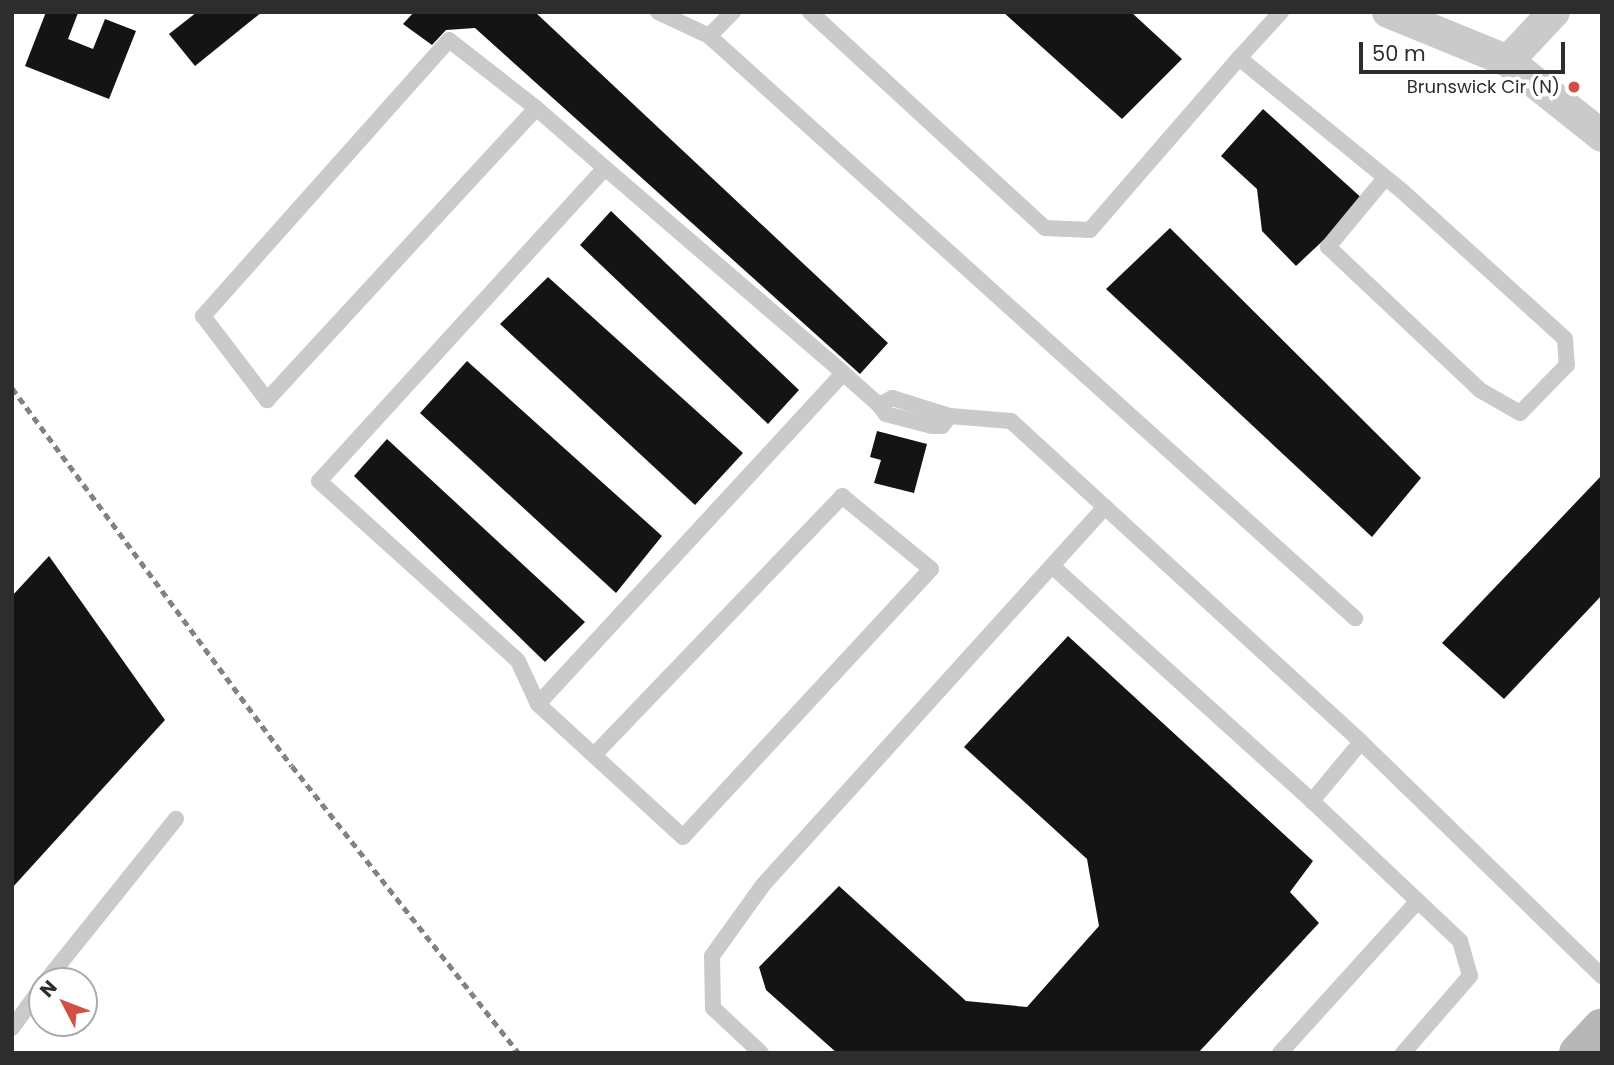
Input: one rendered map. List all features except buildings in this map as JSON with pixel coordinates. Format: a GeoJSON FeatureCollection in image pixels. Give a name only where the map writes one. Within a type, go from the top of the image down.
{"type":"FeatureCollection","features":[{"type":"Feature","properties":{"kind":"main road"},"geometry":{"type":"LineString","coordinates":[[1578,1053],[1602,1027]]}},
{"type":"Feature","properties":{"kind":"street"},"geometry":{"type":"LineString","coordinates":[[1388,12],[1508,61],[1602,136]]}},
{"type":"Feature","properties":{"kind":"street"},"geometry":{"type":"LineString","coordinates":[[1508,61],[1553,12]]}},
{"type":"Feature","properties":{"kind":"lane"},"geometry":{"type":"LineString","coordinates":[[658,12],[709,36],[1355,618]]}},
{"type":"Feature","properties":{"kind":"lane"},"geometry":{"type":"LineString","coordinates":[[709,36],[733,12]]}},
{"type":"Feature","properties":{"kind":"lane"},"geometry":{"type":"LineString","coordinates":[[810,12],[1045,228],[1090,230],[1281,12]]}},
{"type":"Feature","properties":{"kind":"lane"},"geometry":{"type":"LineString","coordinates":[[536,107],[267,400],[203,316],[449,40],[536,107],[879,405],[892,398],[950,416],[1011,421],[1361,742],[1602,976]]}},
{"type":"Feature","properties":{"kind":"lane"},"geometry":{"type":"LineString","coordinates":[[1239,58],[1385,178],[1565,339],[1567,365],[1520,413],[1480,390],[1328,247],[1385,178]]}},
{"type":"Feature","properties":{"kind":"lane"},"geometry":{"type":"LineString","coordinates":[[594,755],[842,496],[931,569],[683,837],[538,704],[518,661],[318,481],[605,168]]}},
{"type":"Feature","properties":{"kind":"lane"},"geometry":{"type":"LineString","coordinates":[[538,704],[843,373]]}},
{"type":"Feature","properties":{"kind":"lane"},"geometry":{"type":"LineString","coordinates":[[761,1053],[713,1008],[712,956],[763,885],[1105,507]]}},
{"type":"Feature","properties":{"kind":"lane"},"geometry":{"type":"LineString","coordinates":[[1052,566],[1312,801],[1460,941],[1469,976],[1403,1053]]}},
{"type":"Feature","properties":{"kind":"lane"},"geometry":{"type":"LineString","coordinates":[[1312,801],[1361,742]]}},
{"type":"Feature","properties":{"kind":"lane"},"geometry":{"type":"LineString","coordinates":[[57,967],[176,819]]}},
{"type":"Feature","properties":{"kind":"lane"},"geometry":{"type":"LineString","coordinates":[[1280,1053],[1418,901]]}},
{"type":"Feature","properties":{"kind":"lane"},"geometry":{"type":"LineString","coordinates":[[12,1028],[28,1006]]}},
{"type":"Feature","properties":{"kind":"railway"},"geometry":{"type":"LineString","coordinates":[[12,388],[292,766],[519,1053]]}},
{"type":"Feature","properties":{"kind":"place","name":"Brunswick Cir (N)"},"geometry":{"type":"Point","coordinates":[1574,87]}}]}
